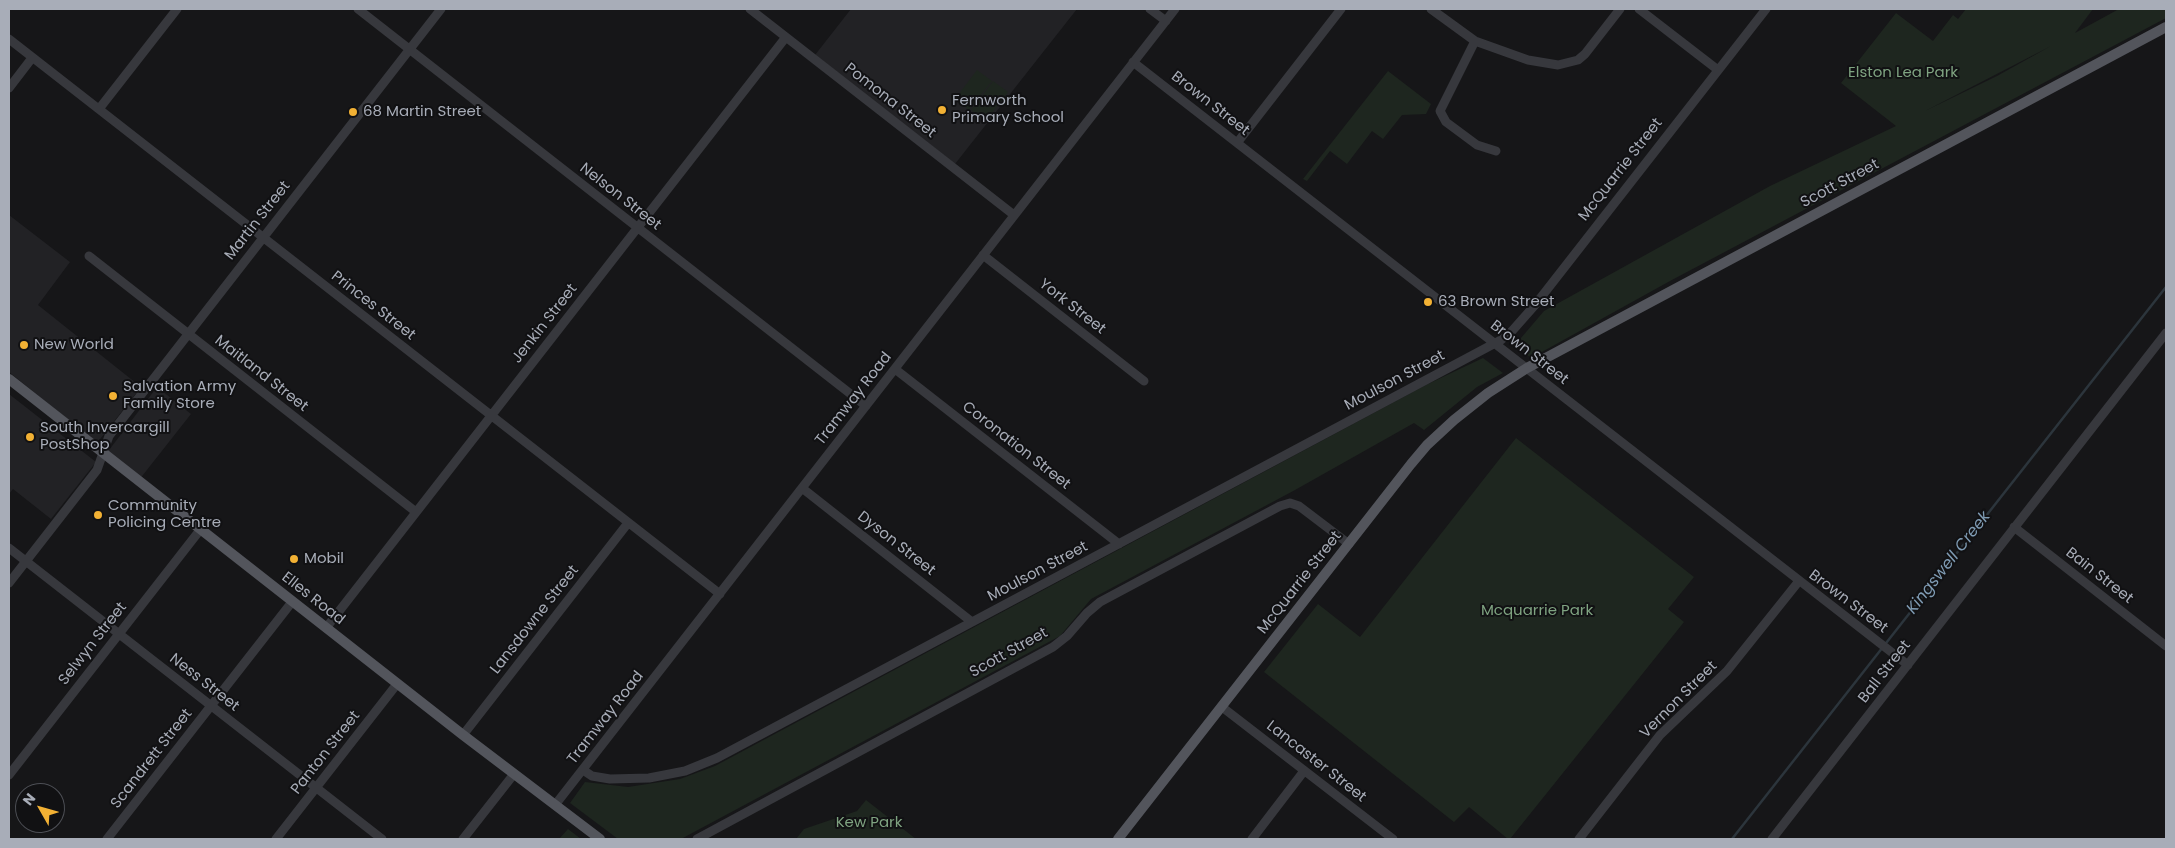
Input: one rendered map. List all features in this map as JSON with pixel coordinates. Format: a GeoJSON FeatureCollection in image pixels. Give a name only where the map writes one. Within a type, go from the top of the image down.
{"type":"FeatureCollection","features":[{"type":"Feature","properties":{"kind":"main road","name":"Scott Street"},"geometry":{"type":"LineString","coordinates":[[1527,368],[2166,27]]}},
{"type":"Feature","properties":{"kind":"main road","name":"McQuarrie Street"},"geometry":{"type":"LineString","coordinates":[[1118,839],[1411,464],[1435,437],[1488,394],[1527,368]]}},
{"type":"Feature","properties":{"kind":"main road","name":"Elles Road"},"geometry":{"type":"LineString","coordinates":[[9,379],[292,602],[600,839]]}},
{"type":"Feature","properties":{"kind":"street"},"geometry":{"type":"LineString","coordinates":[[98,109],[177,9]]}},
{"type":"Feature","properties":{"kind":"street","name":"Nelson Street"},"geometry":{"type":"LineString","coordinates":[[358,9],[866,406]]}},
{"type":"Feature","properties":{"kind":"street","name":"Martin Street"},"geometry":{"type":"LineString","coordinates":[[9,583],[97,470],[109,436],[441,9]]}},
{"type":"Feature","properties":{"kind":"street","name":"Pomona Street"},"geometry":{"type":"LineString","coordinates":[[750,9],[1014,215]]}},
{"type":"Feature","properties":{"kind":"street"},"geometry":{"type":"LineString","coordinates":[[1150,9],[1166,20]]}},
{"type":"Feature","properties":{"kind":"street","name":"Tramway Road"},"geometry":{"type":"LineString","coordinates":[[555,805],[1175,9]]}},
{"type":"Feature","properties":{"kind":"street"},"geometry":{"type":"LineString","coordinates":[[1237,142],[1341,9]]}},
{"type":"Feature","properties":{"kind":"street"},"geometry":{"type":"LineString","coordinates":[[1431,9],[1475,41],[1528,60],[1558,65],[1569,64],[1585,54],[1620,9]]}},
{"type":"Feature","properties":{"kind":"street"},"geometry":{"type":"LineString","coordinates":[[1639,9],[1718,70]]}},
{"type":"Feature","properties":{"kind":"street","name":"McQuarrie Street"},"geometry":{"type":"LineString","coordinates":[[1495,344],[1512,332],[1526,316],[1766,9]]}},
{"type":"Feature","properties":{"kind":"street","name":"Jenkin Street"},"geometry":{"type":"LineString","coordinates":[[326,628],[786,37]]}},
{"type":"Feature","properties":{"kind":"street","name":"Princes Street"},"geometry":{"type":"LineString","coordinates":[[9,39],[720,594]]}},
{"type":"Feature","properties":{"kind":"street"},"geometry":{"type":"LineString","coordinates":[[1475,41],[1440,111],[1446,122],[1477,145],[1496,151]]}},
{"type":"Feature","properties":{"kind":"street"},"geometry":{"type":"LineString","coordinates":[[9,88],[32,58]]}},
{"type":"Feature","properties":{"kind":"street","name":"Brown Street"},"geometry":{"type":"LineString","coordinates":[[1134,62],[1908,666]]}},
{"type":"Feature","properties":{"kind":"street","name":"York Street"},"geometry":{"type":"LineString","coordinates":[[983,255],[1144,381]]}},
{"type":"Feature","properties":{"kind":"street","name":"Maitland Street"},"geometry":{"type":"LineString","coordinates":[[89,256],[416,512]]}},
{"type":"Feature","properties":{"kind":"street","name":"Ball Street"},"geometry":{"type":"LineString","coordinates":[[1772,839],[2166,333]]}},
{"type":"Feature","properties":{"kind":"street","name":"Moulson Street"},"geometry":{"type":"LineString","coordinates":[[583,770],[596,777],[610,779],[649,778],[685,771],[718,758],[1495,344]]}},
{"type":"Feature","properties":{"kind":"street","name":"Coronation Street"},"geometry":{"type":"LineString","coordinates":[[895,369],[1119,544]]}},
{"type":"Feature","properties":{"kind":"street","name":"Dyson Street"},"geometry":{"type":"LineString","coordinates":[[802,488],[972,622]]}},
{"type":"Feature","properties":{"kind":"street","name":"Scott Street"},"geometry":{"type":"LineString","coordinates":[[697,839],[1053,648],[1100,602],[1280,506],[1290,503],[1299,506],[1349,544]]}},
{"type":"Feature","properties":{"kind":"street","name":"Lansdowne Street"},"geometry":{"type":"LineString","coordinates":[[463,735],[628,523]]}},
{"type":"Feature","properties":{"kind":"street","name":"Bain Street"},"geometry":{"type":"LineString","coordinates":[[2014,527],[2166,646]]}},
{"type":"Feature","properties":{"kind":"street","name":"Selwyn Street"},"geometry":{"type":"LineString","coordinates":[[9,775],[200,530]]}},
{"type":"Feature","properties":{"kind":"street","name":"Ness Street"},"geometry":{"type":"LineString","coordinates":[[9,548],[382,839]]}},
{"type":"Feature","properties":{"kind":"street","name":"Vernon Street"},"geometry":{"type":"LineString","coordinates":[[1579,839],[1660,735],[1727,671],[1798,581]]}},
{"type":"Feature","properties":{"kind":"street","name":"Scandrett Street"},"geometry":{"type":"LineString","coordinates":[[107,839],[292,602]]}},
{"type":"Feature","properties":{"kind":"street","name":"Panton Street"},"geometry":{"type":"LineString","coordinates":[[276,839],[398,684]]}},
{"type":"Feature","properties":{"kind":"street","name":"Lancaster Street"},"geometry":{"type":"LineString","coordinates":[[1222,706],[1393,839]]}},
{"type":"Feature","properties":{"kind":"street"},"geometry":{"type":"LineString","coordinates":[[1252,839],[1304,771]]}},
{"type":"Feature","properties":{"kind":"street"},"geometry":{"type":"LineString","coordinates":[[463,839],[514,774]]}},
{"type":"Feature","properties":{"kind":"shaded area","name":"Fernworth Primary School"},"geometry":{"type":"Polygon","coordinates":[[[851,9],[1077,9],[955,164],[815,55],[851,9]]]}},
{"type":"Feature","properties":{"kind":"shaded area"},"geometry":{"type":"Polygon","coordinates":[[[9,215],[70,262],[38,305],[141,387],[97,443],[9,372],[9,215]]]}},
{"type":"Feature","properties":{"kind":"shaded area"},"geometry":{"type":"Polygon","coordinates":[[[157,387],[191,414],[139,480],[106,454],[157,387]]]}},
{"type":"Feature","properties":{"kind":"shaded area"},"geometry":{"type":"Polygon","coordinates":[[[9,394],[96,462],[51,519],[13,489],[9,494],[9,394]]]}},
{"type":"Feature","properties":{"kind":"green space","name":"Elston Lea Park"},"geometry":{"type":"Polygon","coordinates":[[[1966,9],[2093,9],[2075,33],[2119,9],[2166,9],[2166,18],[1670,281],[1531,358],[1515,345],[1544,311],[1770,186],[1896,126],[1841,83],[1896,13],[1933,41],[1953,15],[1958,19],[1966,9]],[[2051,46],[1925,111],[1997,76],[2051,46]]]}},
{"type":"Feature","properties":{"kind":"green space"},"geometry":{"type":"Polygon","coordinates":[[[977,70],[992,81],[969,110],[955,99],[977,70]]]}},
{"type":"Feature","properties":{"kind":"green space"},"geometry":{"type":"Polygon","coordinates":[[[1388,71],[1431,104],[1426,114],[1402,115],[1383,139],[1372,131],[1347,164],[1330,151],[1307,181],[1303,179],[1388,71]]]}},
{"type":"Feature","properties":{"kind":"green space"},"geometry":{"type":"Polygon","coordinates":[[[993,81],[1008,92],[986,121],[971,110],[993,81]]]}},
{"type":"Feature","properties":{"kind":"green space"},"geometry":{"type":"Polygon","coordinates":[[[1483,358],[1503,373],[1477,387],[1424,430],[1414,423],[1295,490],[1091,599],[1060,636],[681,839],[618,839],[570,803],[585,782],[628,787],[680,779],[715,766],[1426,385],[1483,358]]]}},
{"type":"Feature","properties":{"kind":"green space","name":"Mcquarrie Park"},"geometry":{"type":"Polygon","coordinates":[[[1516,438],[1694,577],[1668,609],[1684,622],[1510,839],[1508,839],[1469,807],[1454,822],[1264,672],[1318,604],[1360,637],[1516,438]]]}},
{"type":"Feature","properties":{"kind":"green space","name":"Kew Park"},"geometry":{"type":"Polygon","coordinates":[[[866,800],[916,839],[796,839],[804,829],[857,811],[866,800]]]}},
{"type":"Feature","properties":{"kind":"green space"},"geometry":{"type":"Polygon","coordinates":[[[568,829],[581,839],[559,839],[568,829]]]}},
{"type":"Feature","properties":{"kind":"waterway","name":"Kingswell Creek"},"geometry":{"type":"LineString","coordinates":[[1732,839],[2166,287]]}},
{"type":"Feature","properties":{"kind":"place","name":"Fernworth Primary School"},"geometry":{"type":"Point","coordinates":[942,110]}},
{"type":"Feature","properties":{"kind":"place","name":"68 Martin Street"},"geometry":{"type":"Point","coordinates":[353,112]}},
{"type":"Feature","properties":{"kind":"place","name":"63 Brown Street"},"geometry":{"type":"Point","coordinates":[1428,302]}},
{"type":"Feature","properties":{"kind":"place","name":"New World"},"geometry":{"type":"Point","coordinates":[24,345]}},
{"type":"Feature","properties":{"kind":"place","name":"Salvation Army Family Store"},"geometry":{"type":"Point","coordinates":[113,396]}},
{"type":"Feature","properties":{"kind":"place","name":"South Invercargill PostShop"},"geometry":{"type":"Point","coordinates":[30,437]}},
{"type":"Feature","properties":{"kind":"place","name":"Community Policing Centre"},"geometry":{"type":"Point","coordinates":[98,515]}},
{"type":"Feature","properties":{"kind":"place","name":"Mobil"},"geometry":{"type":"Point","coordinates":[294,559]}}]}
